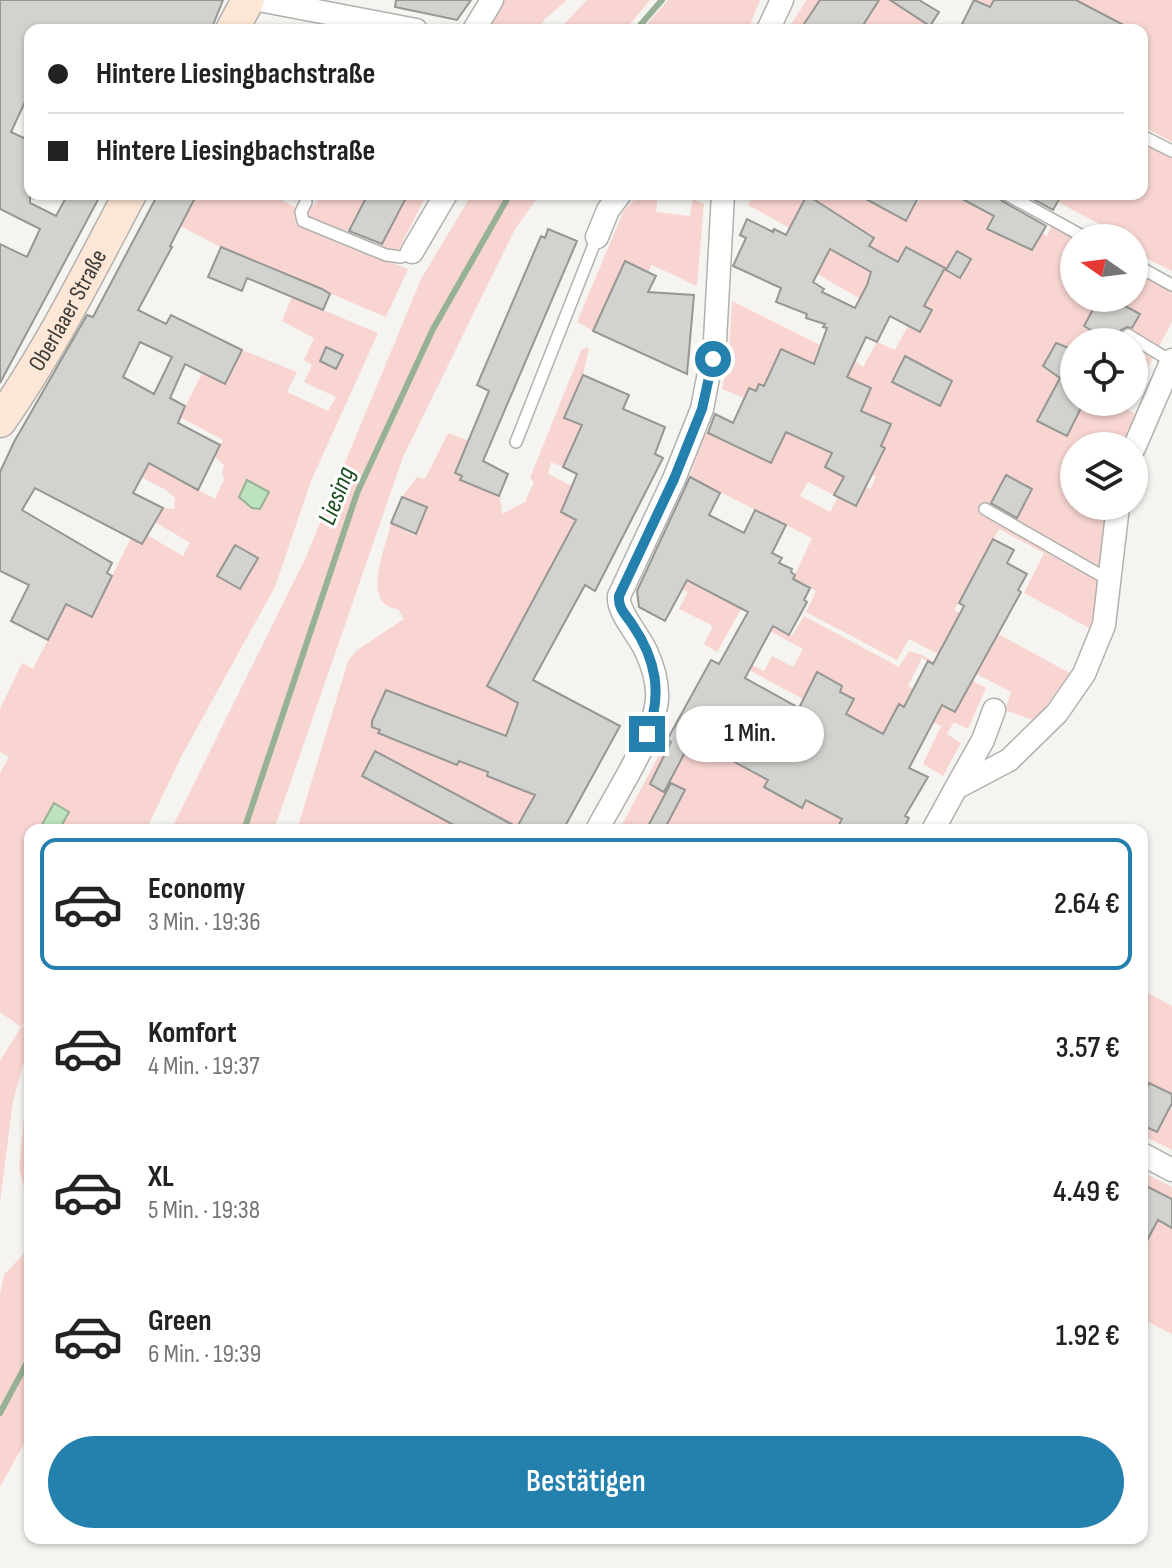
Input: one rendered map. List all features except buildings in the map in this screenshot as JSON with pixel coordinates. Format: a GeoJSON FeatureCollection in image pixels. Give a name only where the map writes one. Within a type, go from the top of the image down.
{"type":"FeatureCollection","features":[{"type":"Feature","properties":{"kind":"main road"},"geometry":{"type":"LineString","coordinates":[[235,24],[248,0]]}},
{"type":"Feature","properties":{"kind":"main road","name":"Oberlaaer Straße"},"geometry":{"type":"LineString","coordinates":[[0,421],[63,320],[127,200]]}},
{"type":"Feature","properties":{"kind":"street"},"geometry":{"type":"LineString","coordinates":[[259,0],[385,24]]}},
{"type":"Feature","properties":{"kind":"street"},"geometry":{"type":"LineString","coordinates":[[478,24],[492,0]]}},
{"type":"Feature","properties":{"kind":"street"},"geometry":{"type":"LineString","coordinates":[[771,24],[782,0]]}},
{"type":"Feature","properties":{"kind":"street"},"geometry":{"type":"LineString","coordinates":[[412,252],[442,200]]}},
{"type":"Feature","properties":{"kind":"street"},"geometry":{"type":"LineString","coordinates":[[597,237],[616,200]]}},
{"type":"Feature","properties":{"kind":"street"},"geometry":{"type":"LineString","coordinates":[[600,824],[647,734],[656,709],[653,668],[618,601],[620,590],[674,479],[702,409],[715,341],[723,200]]}},
{"type":"Feature","properties":{"kind":"street"},"geometry":{"type":"LineString","coordinates":[[1141,432],[1172,360]]}},
{"type":"Feature","properties":{"kind":"street"},"geometry":{"type":"LineString","coordinates":[[956,788],[1009,760],[1065,703],[1084,674],[1104,625],[1116,520]]}},
{"type":"Feature","properties":{"kind":"street"},"geometry":{"type":"LineString","coordinates":[[936,824],[983,740],[994,710]]}},
{"type":"Feature","properties":{"kind":"street"},"geometry":{"type":"LineString","coordinates":[[1148,1157],[1172,1170]]}},
{"type":"Feature","properties":{"kind":"lane"},"geometry":{"type":"LineString","coordinates":[[1148,139],[1172,151]]}},
{"type":"Feature","properties":{"kind":"lane"},"geometry":{"type":"LineString","coordinates":[[1017,200],[1061,224]]}},
{"type":"Feature","properties":{"kind":"lane"},"geometry":{"type":"LineString","coordinates":[[306,202],[301,212],[303,221],[386,255],[401,257],[412,252]]}},
{"type":"Feature","properties":{"kind":"lane"},"geometry":{"type":"LineString","coordinates":[[516,442],[597,237]]}},
{"type":"Feature","properties":{"kind":"lane"},"geometry":{"type":"LineString","coordinates":[[1148,272],[1172,285]]}},
{"type":"Feature","properties":{"kind":"lane"},"geometry":{"type":"LineString","coordinates":[[1148,346],[1172,360]]}},
{"type":"Feature","properties":{"kind":"lane"},"geometry":{"type":"LineString","coordinates":[[985,509],[992,516],[1110,580]]}},
{"type":"Feature","properties":{"kind":"shaded area"},"geometry":{"type":"Polygon","coordinates":[[[503,0],[567,0],[542,24],[490,23],[503,0]]]}},
{"type":"Feature","properties":{"kind":"shaded area"},"geometry":{"type":"Polygon","coordinates":[[[587,0],[650,0],[630,24],[564,24],[587,0]]]}},
{"type":"Feature","properties":{"kind":"shaded area"},"geometry":{"type":"Polygon","coordinates":[[[668,0],[760,0],[750,24],[647,24],[668,0]]]}},
{"type":"Feature","properties":{"kind":"shaded area"},"geometry":{"type":"Polygon","coordinates":[[[807,0],[889,0],[928,24],[791,24],[807,0]]]}},
{"type":"Feature","properties":{"kind":"shaded area"},"geometry":{"type":"Polygon","coordinates":[[[974,0],[1172,0],[1172,142],[1148,129],[1148,24],[962,24],[974,0]]]}},
{"type":"Feature","properties":{"kind":"shaded area"},"geometry":{"type":"Polygon","coordinates":[[[1148,145],[1172,157],[1172,271],[1148,259],[1148,224],[1099,224],[1054,200],[1148,200],[1148,145]]]}},
{"type":"Feature","properties":{"kind":"shaded area"},"geometry":{"type":"Polygon","coordinates":[[[194,200],[282,200],[295,207],[299,227],[408,269],[386,317],[221,247],[180,226],[194,200]]]}},
{"type":"Feature","properties":{"kind":"shaded area"},"geometry":{"type":"Polygon","coordinates":[[[318,200],[365,200],[349,231],[335,229],[310,218],[310,204],[314,206],[318,200]]]}},
{"type":"Feature","properties":{"kind":"shaded area"},"geometry":{"type":"Polygon","coordinates":[[[405,200],[424,200],[399,249],[380,247],[405,200]]]}},
{"type":"Feature","properties":{"kind":"shaded area"},"geometry":{"type":"Polygon","coordinates":[[[468,200],[536,200],[515,229],[403,457],[276,824],[174,824],[306,557],[421,279],[468,200]]]}},
{"type":"Feature","properties":{"kind":"shaded area"},"geometry":{"type":"Polygon","coordinates":[[[634,200],[657,200],[656,212],[690,216],[693,200],[704,204],[697,286],[652,265],[648,272],[625,261],[593,331],[577,322],[624,210],[634,200]]]}},
{"type":"Feature","properties":{"kind":"shaded area"},"geometry":{"type":"Polygon","coordinates":[[[751,200],[883,200],[902,208],[919,200],[984,200],[1047,236],[1054,221],[1060,225],[1060,312],[1148,312],[1148,279],[1172,292],[1172,322],[1148,368],[1148,328],[1060,328],[1060,416],[1137,416],[1130,432],[1060,432],[1060,520],[1105,520],[1091,629],[1024,593],[1044,553],[999,529],[954,610],[1070,673],[1035,721],[1005,710],[1011,692],[909,639],[897,660],[806,612],[816,591],[793,579],[812,538],[690,477],[704,431],[771,462],[759,435],[831,417],[759,384],[756,391],[749,388],[744,398],[722,389],[729,354],[732,301],[830,350],[822,370],[781,349],[775,362],[854,398],[847,378],[855,361],[863,367],[877,342],[895,350],[908,326],[817,274],[824,247],[748,205],[751,200]],[[861,411],[826,467],[844,476],[834,495],[808,482],[800,496],[830,512],[838,497],[856,506],[866,487],[870,489],[876,477],[870,474],[885,449],[881,446],[890,424],[861,411]]]}},
{"type":"Feature","properties":{"kind":"shaded area"},"geometry":{"type":"Polygon","coordinates":[[[292,297],[378,333],[311,481],[275,587],[182,755],[149,824],[24,824],[24,1062],[13,1101],[0,1202],[0,1061],[21,1027],[0,1012],[0,773],[9,757],[0,752],[0,709],[22,663],[33,669],[66,604],[92,616],[131,538],[147,535],[183,556],[190,543],[155,522],[163,508],[174,509],[175,498],[141,477],[77,424],[215,499],[224,480],[224,465],[214,456],[223,440],[180,417],[202,373],[225,384],[242,350],[297,372],[287,392],[328,411],[336,397],[304,382],[312,365],[304,360],[314,338],[282,321],[292,297]]]}},
{"type":"Feature","properties":{"kind":"shaded area"},"geometry":{"type":"Polygon","coordinates":[[[589,348],[583,375],[564,418],[614,438],[579,432],[563,467],[551,462],[548,474],[572,486],[561,512],[619,545],[608,564],[562,541],[563,545],[487,686],[571,732],[519,824],[299,824],[348,661],[356,651],[404,619],[398,609],[386,605],[380,597],[378,586],[378,573],[391,523],[414,536],[427,508],[402,497],[417,477],[425,479],[448,433],[475,443],[462,456],[455,473],[462,476],[460,480],[500,495],[502,514],[525,502],[534,482],[530,478],[582,349],[589,348]]]}},
{"type":"Feature","properties":{"kind":"shaded area"},"geometry":{"type":"Polygon","coordinates":[[[247,480],[269,492],[260,509],[252,508],[239,497],[247,480]]]}},
{"type":"Feature","properties":{"kind":"shaded area"},"geometry":{"type":"Polygon","coordinates":[[[684,579],[741,609],[717,652],[704,644],[713,626],[679,609],[688,592],[679,587],[684,579]]]}},
{"type":"Feature","properties":{"kind":"shaded area"},"geometry":{"type":"Polygon","coordinates":[[[804,616],[899,667],[909,651],[954,672],[952,675],[922,658],[908,686],[955,712],[970,685],[969,679],[986,688],[968,729],[954,722],[947,734],[961,743],[943,776],[923,764],[941,726],[933,722],[914,759],[749,670],[752,665],[764,671],[772,656],[793,667],[803,649],[770,631],[773,626],[792,636],[804,616]]]}},
{"type":"Feature","properties":{"kind":"shaded area"},"geometry":{"type":"Polygon","coordinates":[[[685,735],[797,795],[793,803],[801,808],[806,800],[848,808],[843,824],[622,824],[663,748],[685,735]]]}},
{"type":"Feature","properties":{"kind":"shaded area"},"geometry":{"type":"Polygon","coordinates":[[[54,803],[69,812],[62,824],[42,824],[54,803]]]}},
{"type":"Feature","properties":{"kind":"shaded area"},"geometry":{"type":"Polygon","coordinates":[[[1148,993],[1172,1006],[1172,1150],[1148,1138],[1148,993]]]}},
{"type":"Feature","properties":{"kind":"shaded area"},"geometry":{"type":"Polygon","coordinates":[[[24,1118],[24,1187],[19,1169],[24,1118]]]}},
{"type":"Feature","properties":{"kind":"shaded area"},"geometry":{"type":"Polygon","coordinates":[[[1148,1175],[1172,1187],[1172,1334],[1148,1322],[1148,1175]]]}},
{"type":"Feature","properties":{"kind":"shaded area"},"geometry":{"type":"Polygon","coordinates":[[[24,1253],[24,1444],[0,1487],[0,1294],[4,1275],[24,1253]]]}},
{"type":"Feature","properties":{"kind":"waterway","name":"Liesing"},"geometry":{"type":"LineString","coordinates":[[641,24],[662,0]]}},
{"type":"Feature","properties":{"kind":"waterway","name":"Liesing"},"geometry":{"type":"LineString","coordinates":[[246,824],[357,493],[433,329],[507,200]]}},
{"type":"Feature","properties":{"kind":"waterway","name":"Liesing"},"geometry":{"type":"LineString","coordinates":[[0,1413],[24,1368]]}},
{"type":"Feature","properties":{"kind":"route"},"geometry":{"type":"LineString","coordinates":[[647,734],[657,700],[653,668],[618,601],[620,590],[674,479],[702,409],[713,359]]}}]}
